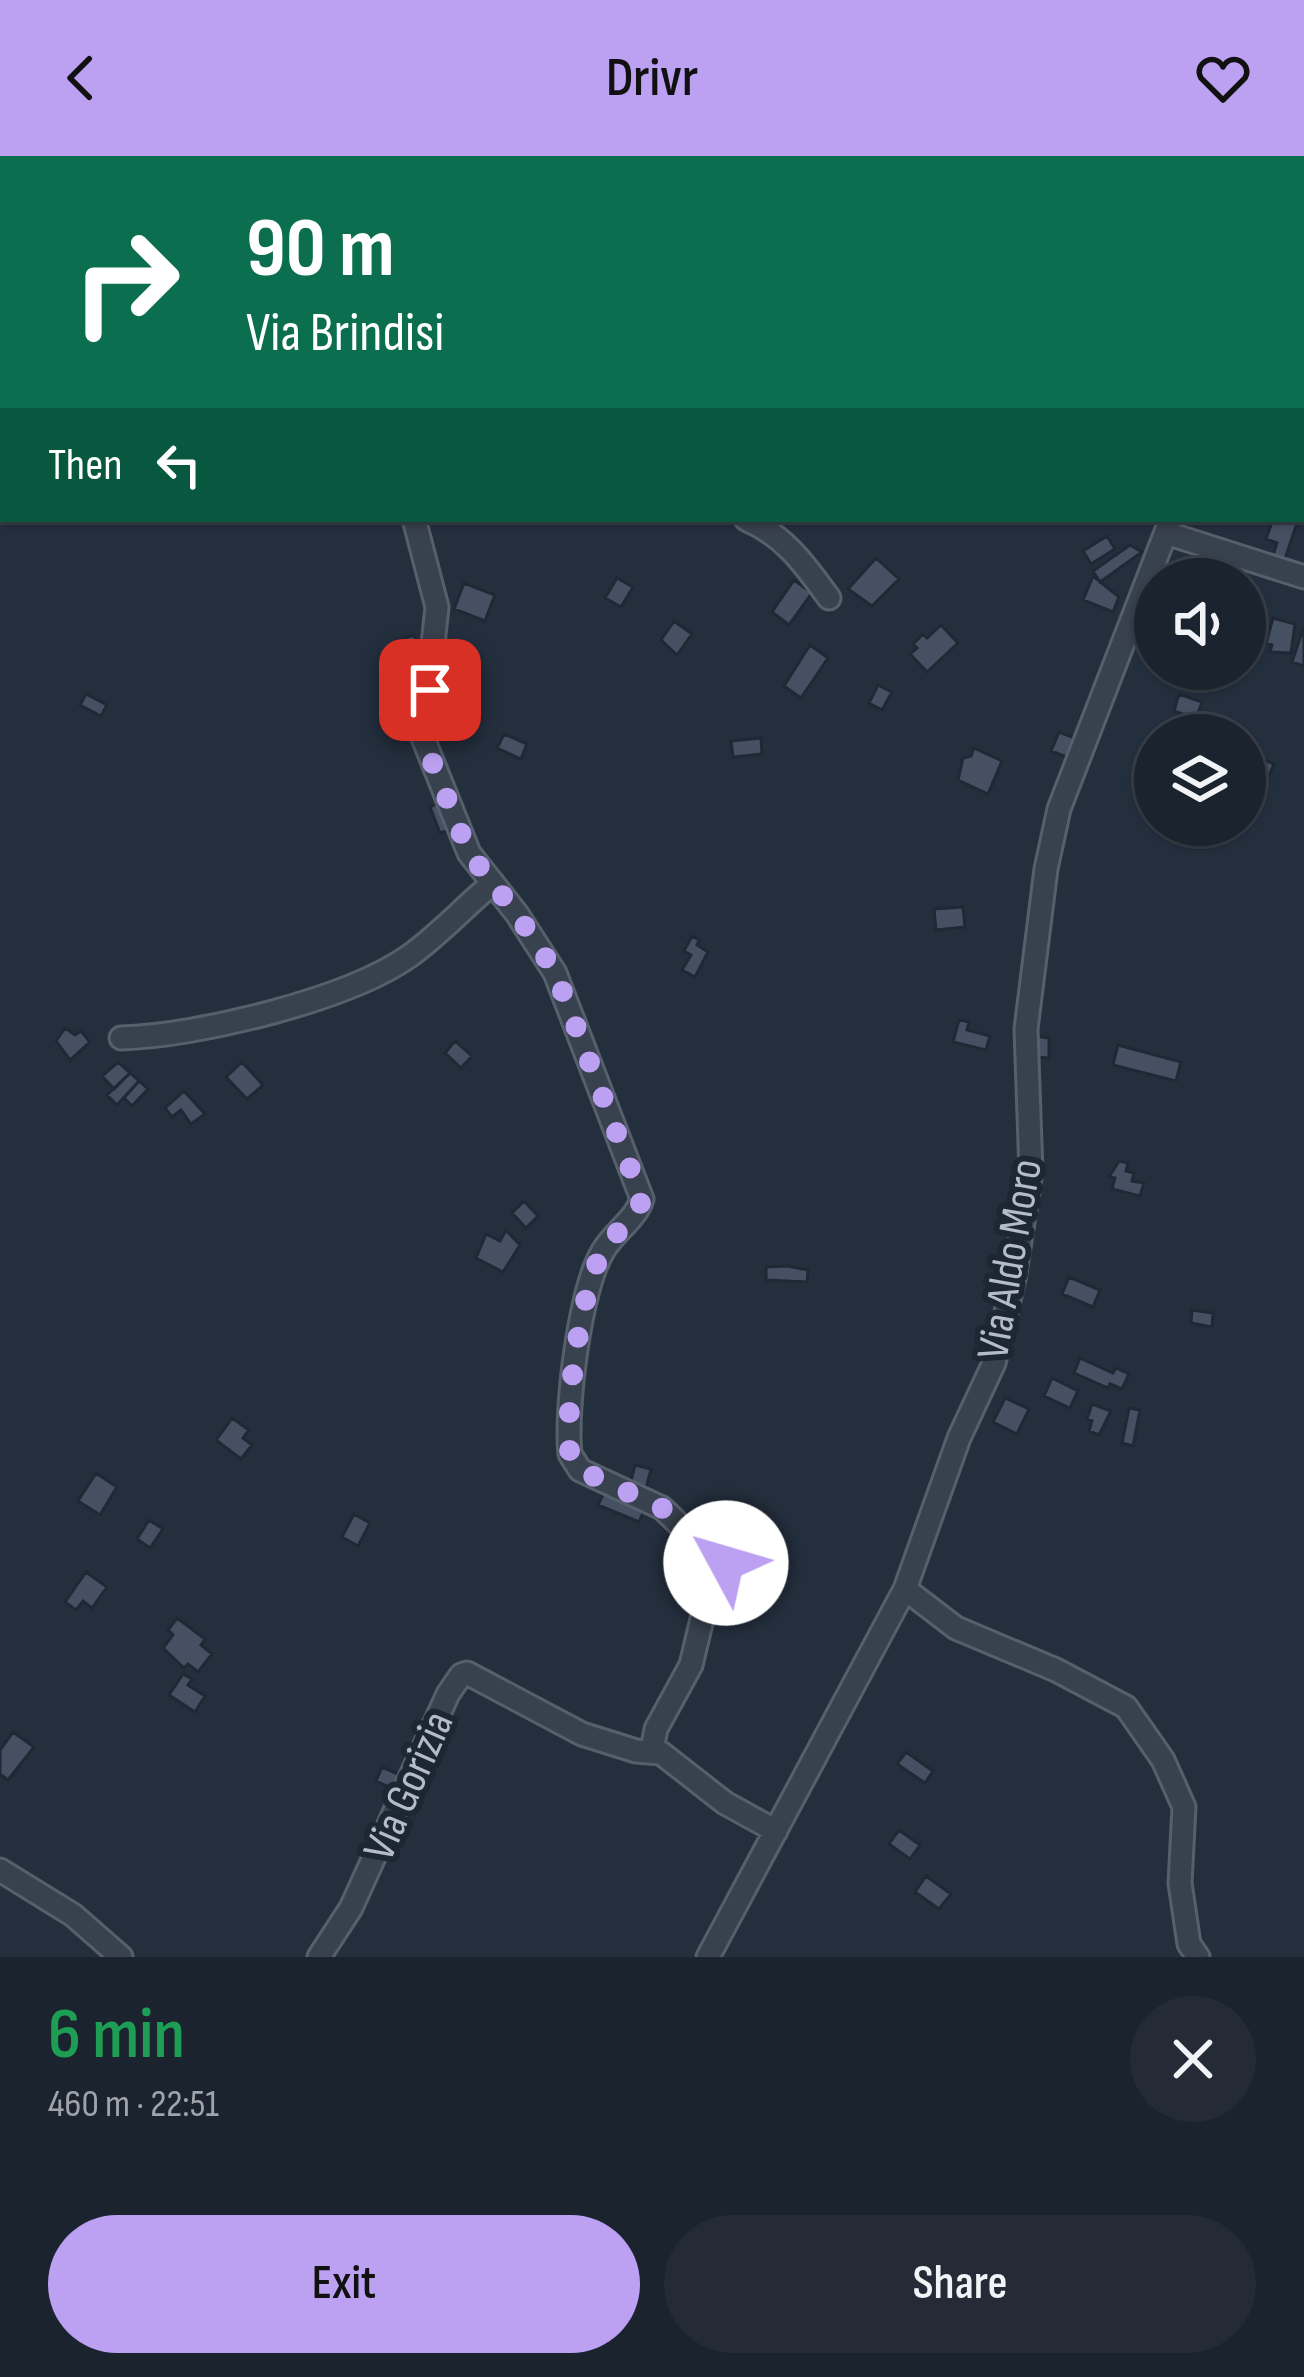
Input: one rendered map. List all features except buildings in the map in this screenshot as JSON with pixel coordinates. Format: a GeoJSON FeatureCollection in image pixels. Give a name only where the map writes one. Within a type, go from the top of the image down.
{"type":"FeatureCollection","features":[{"type":"Feature","properties":{"kind":"street"},"geometry":{"type":"LineString","coordinates":[[415,522],[437,607],[423,739],[469,853],[555,973],[642,1199],[604,1247],[594,1268],[581,1319],[570,1454],[580,1470],[662,1508],[684,1529],[720,1551],[726,1563],[702,1619],[691,1665],[656,1729],[652,1750]]}},
{"type":"Feature","properties":{"kind":"street"},"geometry":{"type":"LineString","coordinates":[[752,522],[787,544],[830,598]]}},
{"type":"Feature","properties":{"kind":"street"},"geometry":{"type":"LineString","coordinates":[[1168,526],[1304,577]]}},
{"type":"Feature","properties":{"kind":"street","name":"Via Aldo Moro"},"geometry":{"type":"LineString","coordinates":[[708,1957],[904,1589],[959,1438],[994,1363],[1014,1279],[1031,1172],[1026,1029],[1058,809],[1168,526]]}},
{"type":"Feature","properties":{"kind":"street"},"geometry":{"type":"LineString","coordinates":[[121,1038],[160,1037],[273,1011],[387,969],[424,944],[493,883]]}},
{"type":"Feature","properties":{"kind":"street"},"geometry":{"type":"LineString","coordinates":[[904,1589],[956,1628],[1055,1670],[1126,1707],[1163,1760],[1184,1807],[1180,1883],[1190,1944],[1198,1957]]}},
{"type":"Feature","properties":{"kind":"street","name":"Via Gorizia"},"geometry":{"type":"LineString","coordinates":[[320,1957],[351,1908],[448,1694],[466,1673],[582,1734],[636,1751],[652,1750],[725,1802],[776,1831]]}},
{"type":"Feature","properties":{"kind":"street"},"geometry":{"type":"LineString","coordinates":[[0,1870],[73,1915],[121,1957]]}},
{"type":"Feature","properties":{"kind":"route"},"geometry":{"type":"LineString","coordinates":[[430,690],[423,739],[469,853],[555,972],[642,1199],[642,1205],[604,1247],[594,1268],[581,1319],[570,1454],[580,1470],[662,1508],[684,1529],[720,1551],[726,1563]]}}]}
